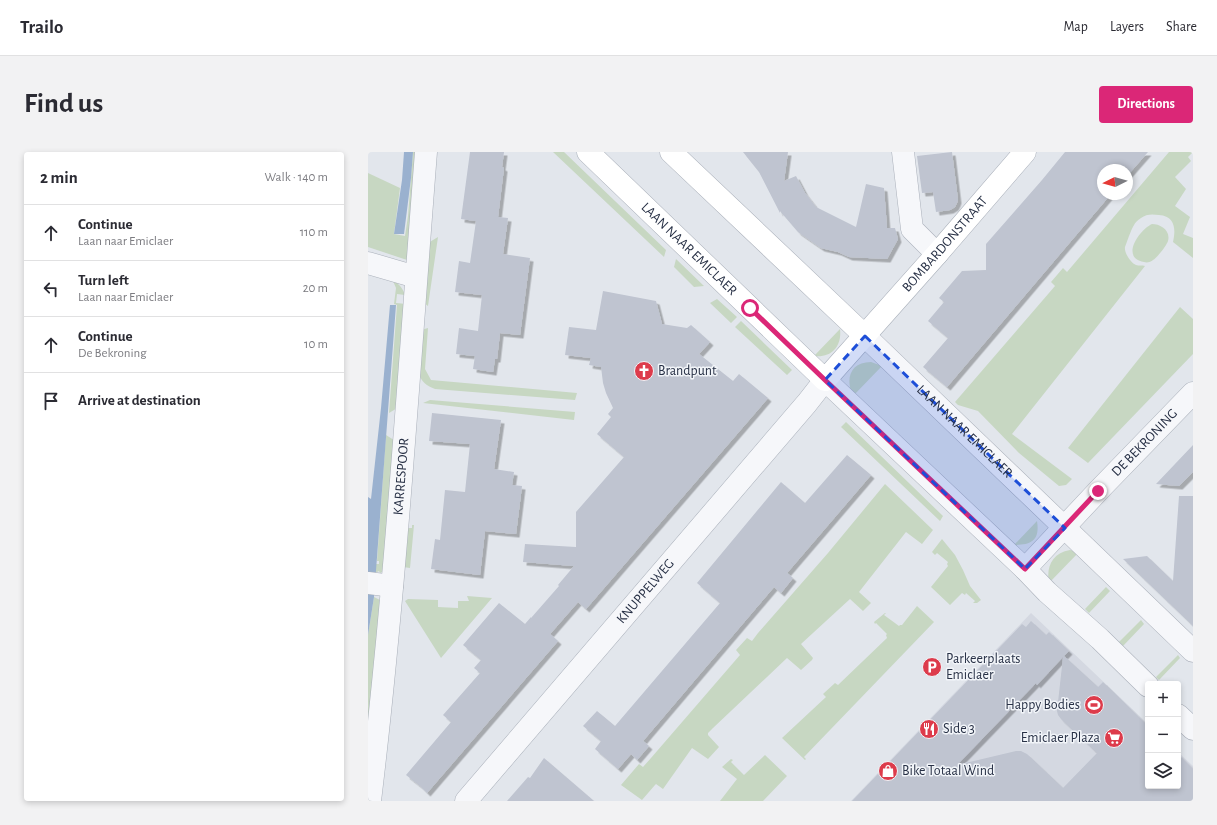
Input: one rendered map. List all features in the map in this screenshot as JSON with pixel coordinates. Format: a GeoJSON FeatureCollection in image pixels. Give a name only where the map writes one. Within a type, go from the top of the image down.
{"type":"FeatureCollection","features":[{"type":"Feature","properties":{"kind":"street","name":"KARRESPOOR"},"geometry":{"type":"LineString","coordinates":[[370,801],[381,709],[380,585],[416,277],[426,152]]}},
{"type":"Feature","properties":{"kind":"street","name":"LAAN NAAR EMICLAER"},"geometry":{"type":"LineString","coordinates":[[588,152],[825,380],[1025,569],[1047,592],[1100,639],[1145,683]]}},
{"type":"Feature","properties":{"kind":"street","name":"LAAN NAAR EMICLAER"},"geometry":{"type":"LineString","coordinates":[[671,152],[1193,651]]}},
{"type":"Feature","properties":{"kind":"street"},"geometry":{"type":"LineString","coordinates":[[903,152],[912,229],[937,254]]}},
{"type":"Feature","properties":{"kind":"street","name":"BOMBARDONSTRAAT"},"geometry":{"type":"LineString","coordinates":[[865,336],[1025,152]]}},
{"type":"Feature","properties":{"kind":"street"},"geometry":{"type":"LineString","coordinates":[[368,263],[416,277]]}},
{"type":"Feature","properties":{"kind":"street"},"geometry":{"type":"LineString","coordinates":[[825,380],[865,336]]}},
{"type":"Feature","properties":{"kind":"street","name":"KNUPPELWEG"},"geometry":{"type":"LineString","coordinates":[[466,801],[807,403],[825,380]]}},
{"type":"Feature","properties":{"kind":"street","name":"DE BEKRONING"},"geometry":{"type":"LineString","coordinates":[[1064,528],[1103,485],[1193,393]]}},
{"type":"Feature","properties":{"kind":"street"},"geometry":{"type":"LineString","coordinates":[[1025,569],[1064,528]]}},
{"type":"Feature","properties":{"kind":"street"},"geometry":{"type":"LineString","coordinates":[[1180,717],[1193,729]]}},
{"type":"Feature","properties":{"kind":"highlighted area"},"geometry":{"type":"Polygon","coordinates":[[[865,336],[1065,528],[1025,569],[825,380],[865,336]]]}},
{"type":"Feature","properties":{"kind":"shaded area"},"geometry":{"type":"Polygon","coordinates":[[[1031,613],[1145,721],[1145,789],[1181,789],[1181,755],[1193,766],[1193,801],[851,801],[1031,613]]]}},
{"type":"Feature","properties":{"kind":"green space"},"geometry":{"type":"Polygon","coordinates":[[[413,152],[418,152],[407,260],[368,247],[368,173],[400,188],[394,234],[405,236],[413,152]]]}},
{"type":"Feature","properties":{"kind":"green space"},"geometry":{"type":"Polygon","coordinates":[[[553,152],[564,152],[666,250],[664,257],[553,152]]]}},
{"type":"Feature","properties":{"kind":"green space"},"geometry":{"type":"Polygon","coordinates":[[[1169,152],[1193,152],[1188,157],[1191,161],[1175,177],[1186,189],[1175,206],[1190,217],[1183,234],[1193,238],[1193,258],[1173,242],[1173,224],[1164,216],[1154,214],[1145,216],[1137,222],[1131,231],[1125,247],[1128,258],[1134,264],[1145,266],[1012,434],[1072,479],[1066,485],[1059,486],[1019,453],[978,411],[958,405],[955,402],[1055,286],[1051,282],[1063,268],[1067,272],[1128,200],[1133,200],[1133,194],[1169,152]]]}},
{"type":"Feature","properties":{"kind":"green space"},"geometry":{"type":"Polygon","coordinates":[[[1152,224],[1164,228],[1169,237],[1164,248],[1155,259],[1150,262],[1145,262],[1137,259],[1133,255],[1134,244],[1142,232],[1152,224]]]}},
{"type":"Feature","properties":{"kind":"green space"},"geometry":{"type":"Polygon","coordinates":[[[438,237],[428,306],[424,303],[428,243],[438,237]]]}},
{"type":"Feature","properties":{"kind":"green space"},"geometry":{"type":"Polygon","coordinates":[[[676,259],[704,286],[694,287],[674,267],[676,259]]]}},
{"type":"Feature","properties":{"kind":"green space"},"geometry":{"type":"Polygon","coordinates":[[[393,281],[400,286],[405,295],[397,294],[396,303],[407,304],[399,407],[389,413],[397,305],[394,304],[396,288],[393,281]]]}},
{"type":"Feature","properties":{"kind":"green space"},"geometry":{"type":"Polygon","coordinates":[[[717,299],[737,317],[731,323],[710,303],[717,299]]]}},
{"type":"Feature","properties":{"kind":"green space"},"geometry":{"type":"Polygon","coordinates":[[[1180,307],[1193,319],[1193,354],[1088,463],[1068,448],[1180,307]]]}},
{"type":"Feature","properties":{"kind":"green space"},"geometry":{"type":"Polygon","coordinates":[[[741,321],[792,370],[787,375],[735,327],[741,321]]]}},
{"type":"Feature","properties":{"kind":"green space"},"geometry":{"type":"Polygon","coordinates":[[[428,328],[425,369],[431,380],[577,393],[575,400],[432,388],[423,381],[419,373],[421,330],[428,328]]]}},
{"type":"Feature","properties":{"kind":"green space"},"geometry":{"type":"Polygon","coordinates":[[[840,329],[839,341],[834,350],[826,355],[814,356],[840,329]]]}},
{"type":"Feature","properties":{"kind":"green space"},"geometry":{"type":"Polygon","coordinates":[[[871,362],[882,366],[853,396],[849,384],[851,373],[858,365],[871,362]]]}},
{"type":"Feature","properties":{"kind":"green space"},"geometry":{"type":"Polygon","coordinates":[[[430,400],[575,412],[574,420],[423,403],[430,400]]]}},
{"type":"Feature","properties":{"kind":"green space"},"geometry":{"type":"Polygon","coordinates":[[[846,422],[943,516],[940,521],[841,427],[846,422]]]}},
{"type":"Feature","properties":{"kind":"green space"},"geometry":{"type":"Polygon","coordinates":[[[386,435],[397,442],[384,571],[375,573],[376,564],[379,564],[379,561],[377,561],[386,435]]]}},
{"type":"Feature","properties":{"kind":"green space"},"geometry":{"type":"Polygon","coordinates":[[[885,484],[933,530],[922,544],[906,532],[859,592],[871,603],[863,611],[850,599],[801,644],[813,658],[812,660],[801,670],[787,658],[713,728],[708,735],[719,747],[708,759],[692,748],[663,789],[656,784],[642,800],[621,785],[639,764],[643,767],[651,758],[740,655],[736,650],[747,638],[752,641],[885,484]]]}},
{"type":"Feature","properties":{"kind":"green space"},"geometry":{"type":"Polygon","coordinates":[[[1037,521],[1038,527],[1036,537],[1026,544],[1014,545],[1037,521]]]}},
{"type":"Feature","properties":{"kind":"green space"},"geometry":{"type":"Polygon","coordinates":[[[412,525],[414,525],[410,568],[403,567],[405,528],[412,528],[412,525]]]}},
{"type":"Feature","properties":{"kind":"green space"},"geometry":{"type":"Polygon","coordinates":[[[942,539],[955,555],[970,586],[981,600],[977,603],[973,603],[975,601],[966,593],[965,595],[962,593],[950,605],[931,587],[948,566],[948,562],[937,553],[935,555],[932,552],[942,539]]]}},
{"type":"Feature","properties":{"kind":"green space"},"geometry":{"type":"Polygon","coordinates":[[[1070,550],[1079,552],[1049,583],[1048,572],[1052,562],[1059,554],[1070,550]]]}},
{"type":"Feature","properties":{"kind":"green space"},"geometry":{"type":"Polygon","coordinates":[[[1106,587],[1110,591],[1089,613],[1085,609],[1106,587]]]}},
{"type":"Feature","properties":{"kind":"green space"},"geometry":{"type":"Polygon","coordinates":[[[467,596],[492,598],[441,658],[405,601],[408,599],[438,600],[438,607],[458,608],[458,601],[469,601],[467,596]]]}},
{"type":"Feature","properties":{"kind":"green space"},"geometry":{"type":"Polygon","coordinates":[[[374,597],[382,601],[368,743],[368,635],[374,597]]]}},
{"type":"Feature","properties":{"kind":"green space"},"geometry":{"type":"Polygon","coordinates":[[[917,606],[934,622],[804,757],[806,759],[805,760],[782,738],[826,697],[823,694],[835,683],[838,685],[887,638],[887,634],[874,622],[886,613],[884,615],[899,626],[902,625],[917,606]]]}},
{"type":"Feature","properties":{"kind":"green space"},"geometry":{"type":"Polygon","coordinates":[[[1141,620],[1144,624],[1123,646],[1119,642],[1141,620]]]}},
{"type":"Feature","properties":{"kind":"green space"},"geometry":{"type":"Polygon","coordinates":[[[1178,655],[1180,658],[1159,680],[1156,677],[1178,655]]]}},
{"type":"Feature","properties":{"kind":"green space"},"geometry":{"type":"Polygon","coordinates":[[[765,755],[787,776],[763,801],[720,801],[737,779],[722,767],[731,759],[733,760],[731,762],[744,775],[765,755]]]}},
{"type":"Feature","properties":{"kind":"water"},"geometry":{"type":"Polygon","coordinates":[[[404,152],[413,152],[411,178],[404,234],[394,234],[402,180],[404,152]]]}},
{"type":"Feature","properties":{"kind":"water"},"geometry":{"type":"Polygon","coordinates":[[[390,305],[396,305],[374,597],[368,635],[368,497],[371,499],[390,305]]]}},
{"type":"Feature","properties":{"kind":"building"},"geometry":{"type":"Polygon","coordinates":[[[470,152],[504,152],[502,167],[504,168],[498,217],[508,218],[503,254],[530,258],[520,335],[500,333],[497,359],[495,359],[493,372],[473,369],[475,356],[456,354],[459,328],[478,331],[482,295],[455,292],[459,261],[470,263],[476,221],[461,219],[470,152]]]}},
{"type":"Feature","properties":{"kind":"building"},"geometry":{"type":"Polygon","coordinates":[[[743,152],[788,152],[784,181],[796,176],[805,193],[816,207],[856,227],[866,184],[884,188],[887,228],[895,228],[898,239],[887,259],[849,257],[838,252],[821,248],[798,232],[780,211],[780,213],[759,172],[743,152]]]}},
{"type":"Feature","properties":{"kind":"building"},"geometry":{"type":"Polygon","coordinates":[[[952,152],[958,200],[955,207],[950,210],[936,212],[933,192],[922,193],[917,156],[952,152]]]}},
{"type":"Feature","properties":{"kind":"building"},"geometry":{"type":"Polygon","coordinates":[[[1065,152],[1148,152],[1133,169],[1133,164],[1097,164],[1097,200],[1106,200],[947,387],[923,367],[948,338],[928,321],[944,302],[939,298],[962,271],[986,270],[986,244],[1065,152]]]}},
{"type":"Feature","properties":{"kind":"building"},"geometry":{"type":"Polygon","coordinates":[[[603,291],[656,301],[662,324],[687,328],[691,325],[710,342],[699,354],[733,381],[739,374],[768,398],[586,609],[578,602],[550,634],[558,641],[427,793],[406,775],[451,722],[443,715],[480,673],[474,668],[481,660],[463,645],[499,603],[525,624],[559,586],[558,585],[574,566],[523,562],[525,544],[576,547],[576,512],[624,457],[597,434],[611,417],[608,414],[613,408],[603,383],[601,367],[589,365],[591,358],[565,355],[569,327],[596,330],[603,291]]]}},
{"type":"Feature","properties":{"kind":"building"},"geometry":{"type":"Polygon","coordinates":[[[432,413],[501,420],[494,469],[514,472],[512,485],[522,486],[516,534],[485,531],[480,575],[431,569],[435,539],[440,540],[445,490],[465,492],[470,444],[429,441],[432,413]]]}},
{"type":"Feature","properties":{"kind":"building"},"geometry":{"type":"Polygon","coordinates":[[[1193,445],[1193,472],[1179,486],[1156,484],[1193,445]]]}},
{"type":"Feature","properties":{"kind":"building"},"geometry":{"type":"Polygon","coordinates":[[[847,455],[871,475],[787,573],[793,578],[781,593],[774,587],[643,741],[649,746],[637,760],[631,754],[618,769],[595,749],[601,741],[583,726],[597,711],[615,726],[720,603],[697,583],[781,482],[805,503],[847,455]]]}},
{"type":"Feature","properties":{"kind":"building"},"geometry":{"type":"Polygon","coordinates":[[[1179,496],[1193,496],[1193,626],[1123,559],[1147,556],[1173,581],[1179,496]]]}},
{"type":"Feature","properties":{"kind":"building"},"geometry":{"type":"Polygon","coordinates":[[[1031,621],[1046,635],[1049,632],[1069,651],[1064,656],[1098,687],[1103,682],[1145,723],[1145,789],[1181,789],[1181,757],[1193,769],[1193,801],[852,801],[1022,624],[1026,627],[1031,621]],[[1063,657],[957,765],[1021,751],[1027,754],[1063,788],[1097,753],[1058,715],[1057,711],[1063,657]]]}},
{"type":"Feature","properties":{"kind":"building"},"geometry":{"type":"Polygon","coordinates":[[[544,758],[594,801],[507,801],[528,777],[530,778],[544,758]]]}},
{"type":"Feature","properties":{"kind":"place","name":"Brandpunt"},"geometry":{"type":"Point","coordinates":[644,371]}},
{"type":"Feature","properties":{"kind":"place","name":"Parkeerplaats Emiclaer"},"geometry":{"type":"Point","coordinates":[932,667]}},
{"type":"Feature","properties":{"kind":"place","name":"Happy Bodies"},"geometry":{"type":"Point","coordinates":[1094,705]}},
{"type":"Feature","properties":{"kind":"place","name":"Side 3"},"geometry":{"type":"Point","coordinates":[929,729]}},
{"type":"Feature","properties":{"kind":"place","name":"Emiclaer Plaza"},"geometry":{"type":"Point","coordinates":[1114,738]}},
{"type":"Feature","properties":{"kind":"place","name":"Bike Totaal Wind"},"geometry":{"type":"Point","coordinates":[888,771]}},
{"type":"Feature","properties":{"kind":"route"},"geometry":{"type":"LineString","coordinates":[[750,308],[1025,569],[1098,491]]}}]}
